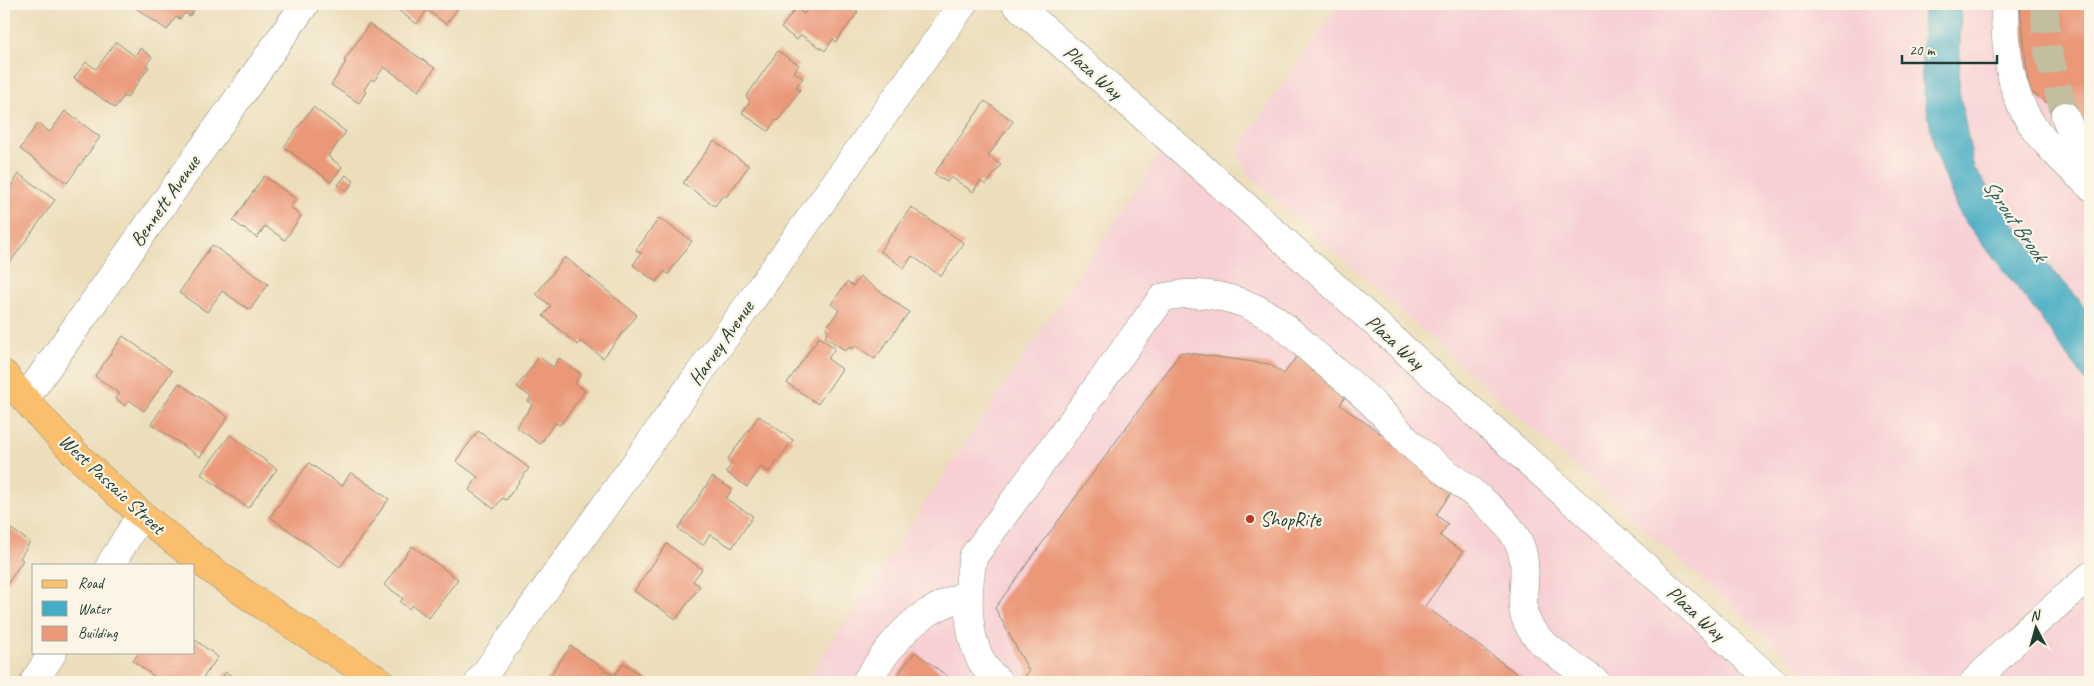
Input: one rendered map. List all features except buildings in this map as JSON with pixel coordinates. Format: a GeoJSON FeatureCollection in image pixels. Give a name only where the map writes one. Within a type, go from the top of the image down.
{"type":"FeatureCollection","features":[{"type":"Feature","properties":{"kind":"main road","name":"West Passaic Street"},"geometry":{"type":"LineString","coordinates":[[4,374],[90,469],[142,515],[217,574],[381,682]]}},
{"type":"Feature","properties":{"kind":"street","name":"Bennett Avenue"},"geometry":{"type":"LineString","coordinates":[[25,399],[305,4]]}},
{"type":"Feature","properties":{"kind":"street","name":"Harvey Avenue"},"geometry":{"type":"LineString","coordinates":[[479,682],[963,4]]}},
{"type":"Feature","properties":{"kind":"street","name":"Plaza Way"},"geometry":{"type":"LineString","coordinates":[[1016,4],[1242,202],[1773,682]]}},
{"type":"Feature","properties":{"kind":"street"},"geometry":{"type":"LineString","coordinates":[[2005,4],[2006,38],[2012,77],[2022,107],[2043,138],[2090,186]]}},
{"type":"Feature","properties":{"kind":"street"},"geometry":{"type":"LineString","coordinates":[[2065,116],[2076,144],[2090,171]]}},
{"type":"Feature","properties":{"kind":"street"},"geometry":{"type":"LineString","coordinates":[[999,682],[984,664],[976,645],[971,625],[969,593],[973,557],[1162,298],[1202,294],[1236,301],[1272,318],[1376,406],[1415,448],[1482,501],[1505,523],[1518,539],[1523,554],[1525,579],[1522,608],[1530,626],[1538,639],[1596,682]]}},
{"type":"Feature","properties":{"kind":"street"},"geometry":{"type":"LineString","coordinates":[[111,564],[142,515]]}},
{"type":"Feature","properties":{"kind":"street"},"geometry":{"type":"LineString","coordinates":[[1974,682],[2016,640],[2090,576]]}},
{"type":"Feature","properties":{"kind":"street"},"geometry":{"type":"LineString","coordinates":[[866,682],[902,634],[924,615],[969,593]]}},
{"type":"Feature","properties":{"kind":"street"},"geometry":{"type":"LineString","coordinates":[[34,682],[52,654]]}},
{"type":"Feature","properties":{"kind":"shaded area"},"geometry":{"type":"Polygon","coordinates":[[[1339,4],[2090,4],[2090,682],[1816,682],[1248,174],[1236,150],[1339,4]]]}},
{"type":"Feature","properties":{"kind":"shaded area"},"geometry":{"type":"Polygon","coordinates":[[[1170,139],[1773,682],[805,682],[1170,139]]]}},
{"type":"Feature","properties":{"kind":"water"},"geometry":{"type":"Polygon","coordinates":[[[1924,4],[1961,4],[1959,91],[1974,168],[2024,238],[2077,297],[2090,316],[2090,388],[2034,309],[1959,214],[1934,147],[1921,75],[1924,4]]]}},
{"type":"Feature","properties":{"kind":"tunnel"},"geometry":{"type":"LineString","coordinates":[[2044,4],[2048,51],[2065,116]]}},
{"type":"Feature","properties":{"kind":"place","name":"ShopRite"},"geometry":{"type":"Point","coordinates":[1250,519]}},
{"type":"Feature","properties":{"kind":"water label","name":"Sprout Brook"},"geometry":{"type":"Point","coordinates":[2015,220]}}]}
